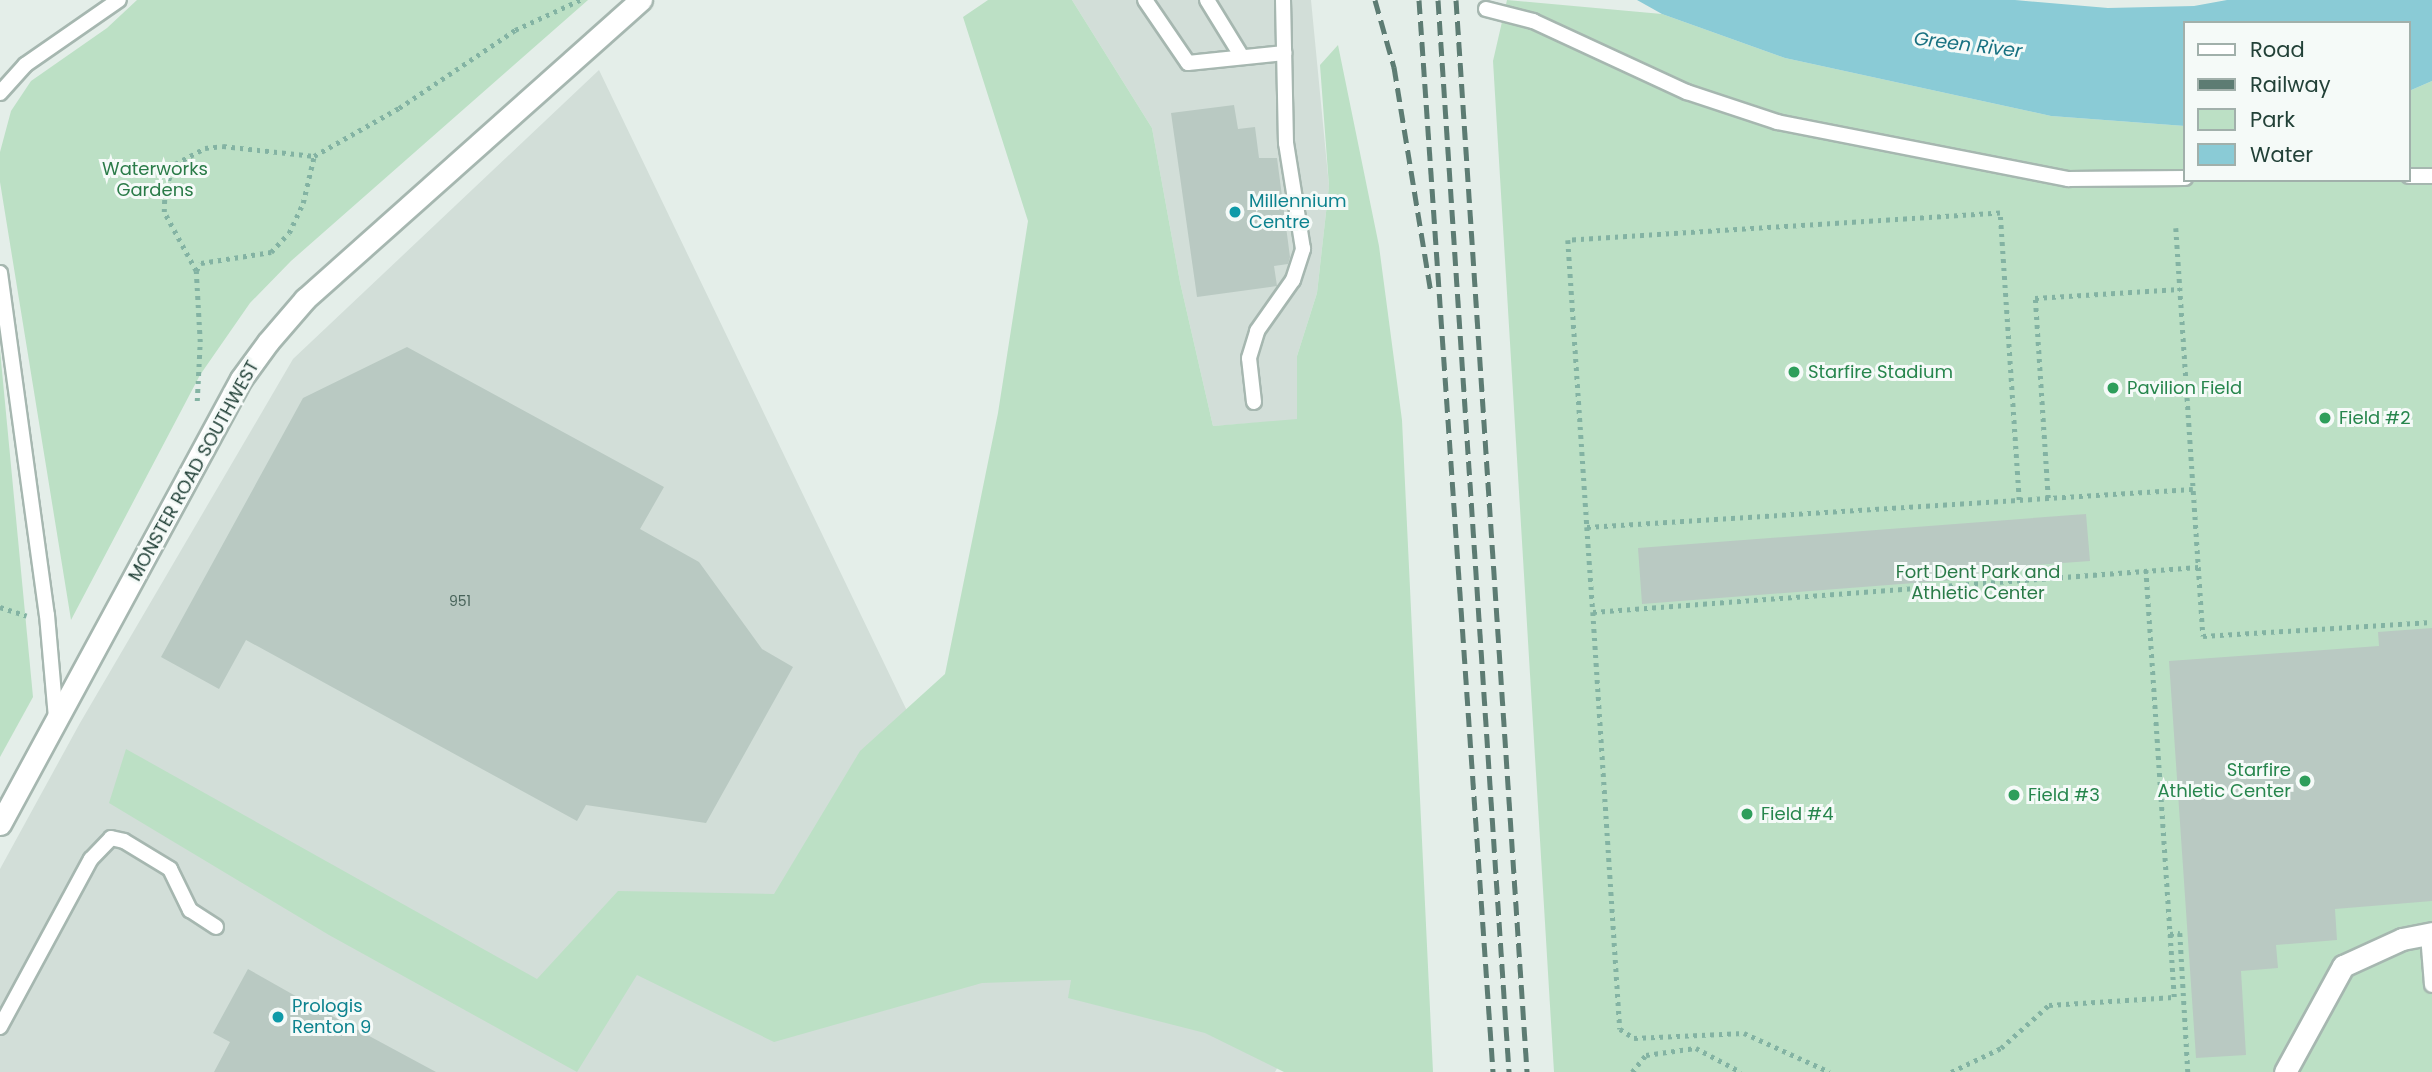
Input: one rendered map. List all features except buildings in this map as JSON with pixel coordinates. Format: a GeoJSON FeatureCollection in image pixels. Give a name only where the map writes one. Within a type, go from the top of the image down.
{"type":"FeatureCollection","features":[{"type":"Feature","properties":{"kind":"street","name":"MONSTER ROAD SOUTHWEST"},"geometry":{"type":"LineString","coordinates":[[0,824],[241,379],[268,342],[305,299],[641,0]]}},
{"type":"Feature","properties":{"kind":"street"},"geometry":{"type":"LineString","coordinates":[[2286,1072],[2343,966],[2402,939],[2430,934]]}},
{"type":"Feature","properties":{"kind":"lane"},"geometry":{"type":"LineString","coordinates":[[1,90],[25,65],[119,0]]}},
{"type":"Feature","properties":{"kind":"lane"},"geometry":{"type":"LineString","coordinates":[[1145,0],[1188,63],[1284,53]]}},
{"type":"Feature","properties":{"kind":"lane"},"geometry":{"type":"LineString","coordinates":[[1207,0],[1242,57]]}},
{"type":"Feature","properties":{"kind":"lane"},"geometry":{"type":"LineString","coordinates":[[1254,402],[1249,358],[1256,331],[1293,280],[1303,249],[1286,144],[1283,0]]}},
{"type":"Feature","properties":{"kind":"lane"},"geometry":{"type":"LineString","coordinates":[[1486,9],[1533,21],[1686,92],[1777,122],[2068,179],[2184,178]]}},
{"type":"Feature","properties":{"kind":"lane"},"geometry":{"type":"LineString","coordinates":[[2411,176],[2432,176]]}},
{"type":"Feature","properties":{"kind":"lane"},"geometry":{"type":"LineString","coordinates":[[0,274],[48,623],[56,723]]}},
{"type":"Feature","properties":{"kind":"lane"},"geometry":{"type":"LineString","coordinates":[[0,1027],[91,859],[111,838],[124,841],[170,869],[190,910],[216,928]]}},
{"type":"Feature","properties":{"kind":"lane"},"geometry":{"type":"LineString","coordinates":[[2430,934],[2432,985]]}},
{"type":"Feature","properties":{"kind":"path"},"geometry":{"type":"LineString","coordinates":[[197,401],[200,342],[196,271],[164,212],[165,188],[176,164],[205,148],[223,146],[314,156],[399,108],[515,30],[580,0]]}},
{"type":"Feature","properties":{"kind":"path"},"geometry":{"type":"LineString","coordinates":[[196,271],[201,263],[271,252],[289,233],[303,203],[314,156]]}},
{"type":"Feature","properties":{"kind":"path"},"geometry":{"type":"LineString","coordinates":[[1829,1072],[1744,1033],[1634,1038],[1620,1029],[1568,240],[2000,214],[2019,500]]}},
{"type":"Feature","properties":{"kind":"path"},"geometry":{"type":"LineString","coordinates":[[2176,228],[2203,636],[2432,622]]}},
{"type":"Feature","properties":{"kind":"path"},"geometry":{"type":"LineString","coordinates":[[2048,498],[2035,298],[2180,289]]}},
{"type":"Feature","properties":{"kind":"path"},"geometry":{"type":"LineString","coordinates":[[1587,527],[2193,489]]}},
{"type":"Feature","properties":{"kind":"path"},"geometry":{"type":"LineString","coordinates":[[1593,612],[2198,567]]}},
{"type":"Feature","properties":{"kind":"path"},"geometry":{"type":"LineString","coordinates":[[1951,1072],[2001,1048],[2049,1005],[2174,997],[2146,570]]}},
{"type":"Feature","properties":{"kind":"path"},"geometry":{"type":"LineString","coordinates":[[0,607],[48,623]]}},
{"type":"Feature","properties":{"kind":"path"},"geometry":{"type":"LineString","coordinates":[[2170,934],[2180,933],[2188,1072]]}},
{"type":"Feature","properties":{"kind":"path"},"geometry":{"type":"LineString","coordinates":[[1632,1072],[1646,1055],[1696,1048],[1741,1072]]}},
{"type":"Feature","properties":{"kind":"shaded area"},"geometry":{"type":"Polygon","coordinates":[[[1072,0],[1311,0],[1329,186],[1317,293],[1297,356],[1297,420],[1213,426],[1180,282],[1152,128],[1072,0]]]}},
{"type":"Feature","properties":{"kind":"shaded area"},"geometry":{"type":"Polygon","coordinates":[[[599,70],[971,844],[1298,1031],[1275,1072],[0,1072],[0,869],[80,723],[293,359],[599,70]]]}},
{"type":"Feature","properties":{"kind":"green space","name":"Waterworks Gardens"},"geometry":{"type":"Polygon","coordinates":[[[137,0],[588,0],[291,261],[250,303],[200,375],[71,620],[0,182],[0,152],[11,111],[31,81],[107,28],[137,0]]]}},
{"type":"Feature","properties":{"kind":"green space"},"geometry":{"type":"Polygon","coordinates":[[[988,0],[1072,0],[1152,128],[1180,282],[1213,426],[1297,419],[1297,356],[1317,293],[1329,186],[1320,65],[1338,45],[1379,246],[1402,420],[1433,1072],[1284,1072],[1205,1033],[1068,998],[1071,980],[982,983],[774,1042],[637,975],[577,1072],[329,935],[109,803],[126,749],[537,979],[618,891],[774,894],[860,751],[945,674],[998,413],[1028,221],[963,17],[988,0]]]}},
{"type":"Feature","properties":{"kind":"green space","name":"Fort Dent Park and Athletic Center"},"geometry":{"type":"Polygon","coordinates":[[[1507,0],[1662,14],[1785,58],[2051,116],[2184,126],[2184,182],[2411,182],[2411,90],[2432,81],[2432,1072],[1554,1072],[1493,61],[1507,0]]]}},
{"type":"Feature","properties":{"kind":"green space"},"geometry":{"type":"Polygon","coordinates":[[[0,350],[33,697],[0,757],[0,350]]]}},
{"type":"Feature","properties":{"kind":"water","name":"Green River"},"geometry":{"type":"Polygon","coordinates":[[[1637,0],[2015,0],[2108,8],[2194,6],[2227,0],[2432,0],[2432,81],[2411,90],[2411,21],[2184,21],[2184,126],[2051,116],[1785,58],[1662,14],[1637,0]]]}},
{"type":"Feature","properties":{"kind":"railway"},"geometry":{"type":"LineString","coordinates":[[1375,0],[1394,67],[1431,293]]}},
{"type":"Feature","properties":{"kind":"railway"},"geometry":{"type":"LineString","coordinates":[[1419,0],[1493,1072]]}},
{"type":"Feature","properties":{"kind":"railway"},"geometry":{"type":"LineString","coordinates":[[1438,0],[1509,1072]]}},
{"type":"Feature","properties":{"kind":"railway"},"geometry":{"type":"LineString","coordinates":[[1456,0],[1527,1072]]}},
{"type":"Feature","properties":{"kind":"place","name":"Millennium Centre"},"geometry":{"type":"Point","coordinates":[1235,212]}},
{"type":"Feature","properties":{"kind":"place","name":"Starfire Stadium"},"geometry":{"type":"Point","coordinates":[1794,372]}},
{"type":"Feature","properties":{"kind":"place","name":"Pavilion Field"},"geometry":{"type":"Point","coordinates":[2113,388]}},
{"type":"Feature","properties":{"kind":"place","name":"Field #2"},"geometry":{"type":"Point","coordinates":[2325,418]}},
{"type":"Feature","properties":{"kind":"place","name":"Starfire Athletic Center"},"geometry":{"type":"Point","coordinates":[2305,781]}},
{"type":"Feature","properties":{"kind":"place","name":"Field #3"},"geometry":{"type":"Point","coordinates":[2014,795]}},
{"type":"Feature","properties":{"kind":"place","name":"Field #4"},"geometry":{"type":"Point","coordinates":[1747,814]}},
{"type":"Feature","properties":{"kind":"place","name":"Prologis Renton 9"},"geometry":{"type":"Point","coordinates":[278,1017]}}]}
